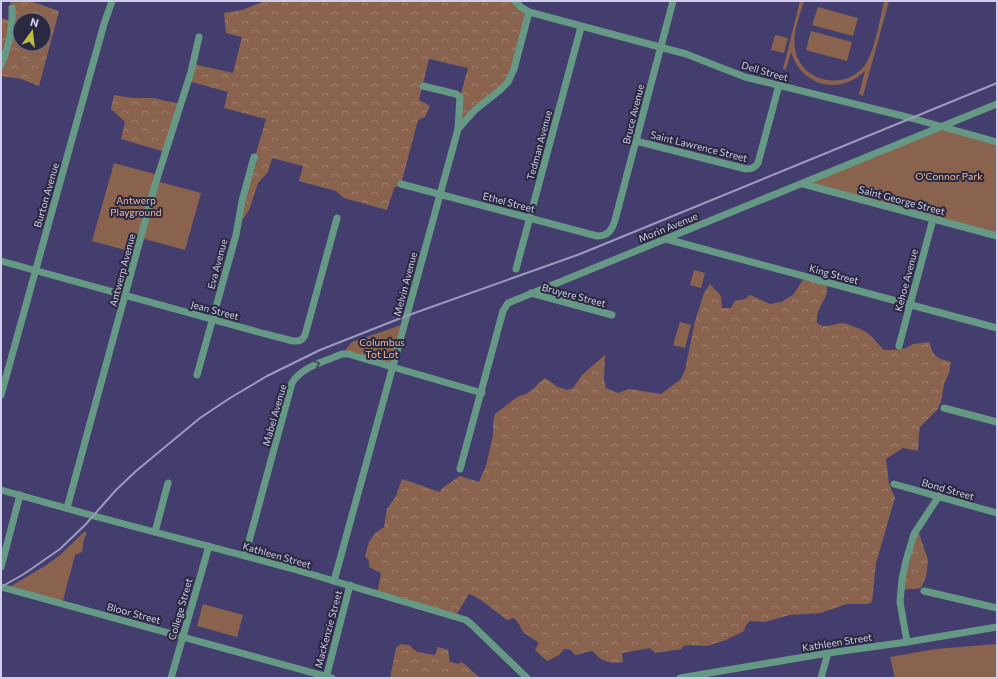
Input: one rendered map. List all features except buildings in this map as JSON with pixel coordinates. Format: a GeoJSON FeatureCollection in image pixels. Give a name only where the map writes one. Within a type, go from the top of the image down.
{"type":"FeatureCollection","features":[{"type":"Feature","properties":{"kind":"street","name":"Burton Avenue"},"geometry":{"type":"LineString","coordinates":[[1,395],[104,24],[112,1]]}},
{"type":"Feature","properties":{"kind":"street"},"geometry":{"type":"LineString","coordinates":[[515,1],[529,12]]}},
{"type":"Feature","properties":{"kind":"street","name":"Bruce Avenue"},"geometry":{"type":"LineString","coordinates":[[611,231],[673,1]]}},
{"type":"Feature","properties":{"kind":"street"},"geometry":{"type":"LineString","coordinates":[[1,65],[12,25],[12,8]]}},
{"type":"Feature","properties":{"kind":"street","name":"Dell Street"},"geometry":{"type":"LineString","coordinates":[[529,12],[698,58],[745,77],[997,142]]}},
{"type":"Feature","properties":{"kind":"street","name":"Melvin Avenue"},"geometry":{"type":"LineString","coordinates":[[334,581],[458,129],[469,115],[508,82],[514,69],[529,12]]}},
{"type":"Feature","properties":{"kind":"street","name":"Tedman Avenue"},"geometry":{"type":"LineString","coordinates":[[516,269],[581,27]]}},
{"type":"Feature","properties":{"kind":"street","name":"Antwerp Avenue"},"geometry":{"type":"LineString","coordinates":[[67,508],[155,185],[191,72],[199,37]]}},
{"type":"Feature","properties":{"kind":"street"},"geometry":{"type":"LineString","coordinates":[[423,86],[456,94],[460,97],[458,129]]}},
{"type":"Feature","properties":{"kind":"street","name":"Saint Lawrence Street"},"geometry":{"type":"LineString","coordinates":[[636,141],[751,169],[756,166],[760,157],[779,86]]}},
{"type":"Feature","properties":{"kind":"street","name":"Morin Avenue"},"geometry":{"type":"LineString","coordinates":[[460,469],[505,306],[513,300],[803,184],[997,104]]}},
{"type":"Feature","properties":{"kind":"street","name":"Eva Avenue"},"geometry":{"type":"LineString","coordinates":[[197,375],[236,235],[242,201],[254,157]]}},
{"type":"Feature","properties":{"kind":"street","name":"Ethel Street"},"geometry":{"type":"LineString","coordinates":[[401,184],[440,193],[597,236],[608,234],[611,231]]}},
{"type":"Feature","properties":{"kind":"street","name":"Saint George Street"},"geometry":{"type":"LineString","coordinates":[[803,184],[997,236]]}},
{"type":"Feature","properties":{"kind":"street","name":"Jean Street"},"geometry":{"type":"LineString","coordinates":[[1,261],[293,341],[302,340],[308,328],[337,218]]}},
{"type":"Feature","properties":{"kind":"street","name":"Kehoe Avenue"},"geometry":{"type":"LineString","coordinates":[[899,346],[933,219]]}},
{"type":"Feature","properties":{"kind":"street","name":"King Street"},"geometry":{"type":"LineString","coordinates":[[666,239],[997,328]]}},
{"type":"Feature","properties":{"kind":"street","name":"Bruyere Street"},"geometry":{"type":"LineString","coordinates":[[531,293],[612,315]]}},
{"type":"Feature","properties":{"kind":"street","name":"Mabel Avenue"},"geometry":{"type":"LineString","coordinates":[[245,556],[292,383],[295,378],[306,369],[342,354],[348,354],[482,393]]}},
{"type":"Feature","properties":{"kind":"street"},"geometry":{"type":"LineString","coordinates":[[944,408],[997,422]]}},
{"type":"Feature","properties":{"kind":"street"},"geometry":{"type":"LineString","coordinates":[[155,532],[168,483]]}},
{"type":"Feature","properties":{"kind":"street","name":"Bond Street"},"geometry":{"type":"LineString","coordinates":[[894,484],[997,513]]}},
{"type":"Feature","properties":{"kind":"street","name":"Kathleen Street"},"geometry":{"type":"LineString","coordinates":[[1,490],[350,585],[466,620],[527,678]]}},
{"type":"Feature","properties":{"kind":"street"},"geometry":{"type":"LineString","coordinates":[[1,567],[20,495]]}},
{"type":"Feature","properties":{"kind":"street"},"geometry":{"type":"LineString","coordinates":[[906,642],[900,602],[902,579],[906,561],[914,534],[939,496]]}},
{"type":"Feature","properties":{"kind":"street","name":"College Street"},"geometry":{"type":"LineString","coordinates":[[171,678],[208,546]]}},
{"type":"Feature","properties":{"kind":"street","name":"MacKenzie Street"},"geometry":{"type":"LineString","coordinates":[[328,678],[350,585]]}},
{"type":"Feature","properties":{"kind":"street","name":"Bloor Street"},"geometry":{"type":"LineString","coordinates":[[1,587],[182,636],[328,678]]}},
{"type":"Feature","properties":{"kind":"street"},"geometry":{"type":"LineString","coordinates":[[924,590],[997,608]]}},
{"type":"Feature","properties":{"kind":"street","name":"Kathleen Street"},"geometry":{"type":"LineString","coordinates":[[680,678],[997,627]]}},
{"type":"Feature","properties":{"kind":"street"},"geometry":{"type":"LineString","coordinates":[[821,678],[828,653]]}},
{"type":"Feature","properties":{"kind":"green space"},"geometry":{"type":"Polygon","coordinates":[[[10,1],[30,1],[59,11],[52,37],[52,12],[12,12],[10,1]]]}},
{"type":"Feature","properties":{"kind":"green space"},"geometry":{"type":"Polygon","coordinates":[[[265,1],[515,1],[529,12],[511,75],[457,129],[460,97],[468,68],[429,59],[419,100],[430,106],[425,117],[418,120],[401,184],[394,188],[387,210],[344,198],[336,191],[299,181],[303,166],[272,158],[268,172],[258,183],[249,210],[243,219],[238,223],[242,201],[266,119],[224,108],[228,92],[188,81],[193,64],[233,73],[242,37],[226,33],[224,13],[242,10],[265,1]]]}},
{"type":"Feature","properties":{"kind":"green space"},"geometry":{"type":"Polygon","coordinates":[[[800,1],[804,1],[797,24],[794,43],[799,60],[805,69],[814,76],[824,80],[835,81],[846,79],[865,65],[872,51],[884,1],[889,1],[863,96],[859,94],[865,71],[855,79],[844,83],[833,85],[822,84],[812,80],[804,73],[796,64],[791,52],[786,69],[783,69],[800,1]]]}},
{"type":"Feature","properties":{"kind":"green space"},"geometry":{"type":"Polygon","coordinates":[[[818,7],[858,18],[853,36],[812,25],[818,7]]]}},
{"type":"Feature","properties":{"kind":"green space"},"geometry":{"type":"Polygon","coordinates":[[[1,18],[12,21],[12,52],[48,52],[39,86],[21,79],[1,76],[1,18]]]}},
{"type":"Feature","properties":{"kind":"green space"},"geometry":{"type":"Polygon","coordinates":[[[811,31],[852,42],[847,61],[806,50],[811,31]]]}},
{"type":"Feature","properties":{"kind":"green space"},"geometry":{"type":"Polygon","coordinates":[[[775,35],[788,38],[784,53],[771,50],[775,35]]]}},
{"type":"Feature","properties":{"kind":"green space"},"geometry":{"type":"Polygon","coordinates":[[[114,95],[132,98],[153,98],[180,104],[165,152],[121,139],[125,122],[111,109],[114,95]]]}},
{"type":"Feature","properties":{"kind":"green space","name":"O'Connor Park"},"geometry":{"type":"Polygon","coordinates":[[[943,127],[997,142],[997,236],[803,184],[943,127]]]}},
{"type":"Feature","properties":{"kind":"green space","name":"Antwerp Playground"},"geometry":{"type":"Polygon","coordinates":[[[114,163],[158,175],[156,181],[201,193],[185,250],[141,238],[136,253],[92,241],[114,163]]]}},
{"type":"Feature","properties":{"kind":"green space"},"geometry":{"type":"Polygon","coordinates":[[[694,270],[705,273],[701,288],[690,285],[694,270]]]}},
{"type":"Feature","properties":{"kind":"green space"},"geometry":{"type":"Polygon","coordinates":[[[805,277],[827,283],[826,296],[818,312],[817,323],[827,326],[844,323],[858,328],[870,335],[884,350],[906,348],[913,344],[929,342],[932,351],[936,356],[951,362],[949,373],[944,384],[941,402],[937,410],[920,427],[918,451],[903,448],[886,459],[889,484],[895,498],[876,563],[872,602],[867,604],[847,604],[821,613],[790,615],[764,622],[750,621],[746,625],[744,631],[726,640],[707,646],[685,645],[681,649],[655,653],[650,648],[622,653],[623,662],[614,663],[599,658],[593,651],[575,655],[571,650],[564,649],[559,655],[547,661],[535,650],[539,643],[523,632],[514,618],[507,620],[484,602],[469,594],[455,617],[377,594],[381,573],[369,567],[369,561],[365,556],[369,542],[375,533],[384,527],[387,509],[396,496],[402,479],[440,492],[441,489],[460,476],[479,482],[486,466],[493,435],[495,414],[517,397],[526,394],[533,389],[545,378],[558,387],[567,390],[573,388],[582,375],[605,355],[604,379],[606,388],[618,393],[629,389],[661,394],[681,379],[685,370],[695,321],[704,293],[710,284],[721,296],[722,308],[731,308],[735,301],[745,299],[750,295],[770,304],[781,302],[793,295],[805,277]]]}},
{"type":"Feature","properties":{"kind":"green space"},"geometry":{"type":"Polygon","coordinates":[[[680,322],[691,325],[685,348],[673,345],[680,322]]]}},
{"type":"Feature","properties":{"kind":"green space","name":"Columbus Tot Lot"},"geometry":{"type":"Polygon","coordinates":[[[404,324],[392,366],[343,353],[352,342],[404,324]]]}},
{"type":"Feature","properties":{"kind":"green space"},"geometry":{"type":"Polygon","coordinates":[[[918,530],[928,560],[926,577],[921,588],[902,590],[918,530]]]}},
{"type":"Feature","properties":{"kind":"green space"},"geometry":{"type":"Polygon","coordinates":[[[84,532],[87,533],[84,539],[82,552],[75,555],[62,604],[6,589],[45,566],[60,555],[84,532]]]}},
{"type":"Feature","properties":{"kind":"green space"},"geometry":{"type":"Polygon","coordinates":[[[203,604],[243,615],[237,637],[197,626],[203,604]]]}},
{"type":"Feature","properties":{"kind":"green space"},"geometry":{"type":"Polygon","coordinates":[[[401,644],[409,645],[417,652],[435,655],[438,647],[448,650],[450,662],[458,664],[462,662],[480,678],[390,678],[396,648],[401,644]]]}},
{"type":"Feature","properties":{"kind":"green space"},"geometry":{"type":"Polygon","coordinates":[[[997,644],[997,678],[895,678],[890,657],[936,649],[997,644]]]}},
{"type":"Feature","properties":{"kind":"railway"},"geometry":{"type":"LineString","coordinates":[[1,587],[24,574],[60,549],[136,471],[200,418],[267,376],[320,350],[406,316],[580,254],[997,83]]}}]}
